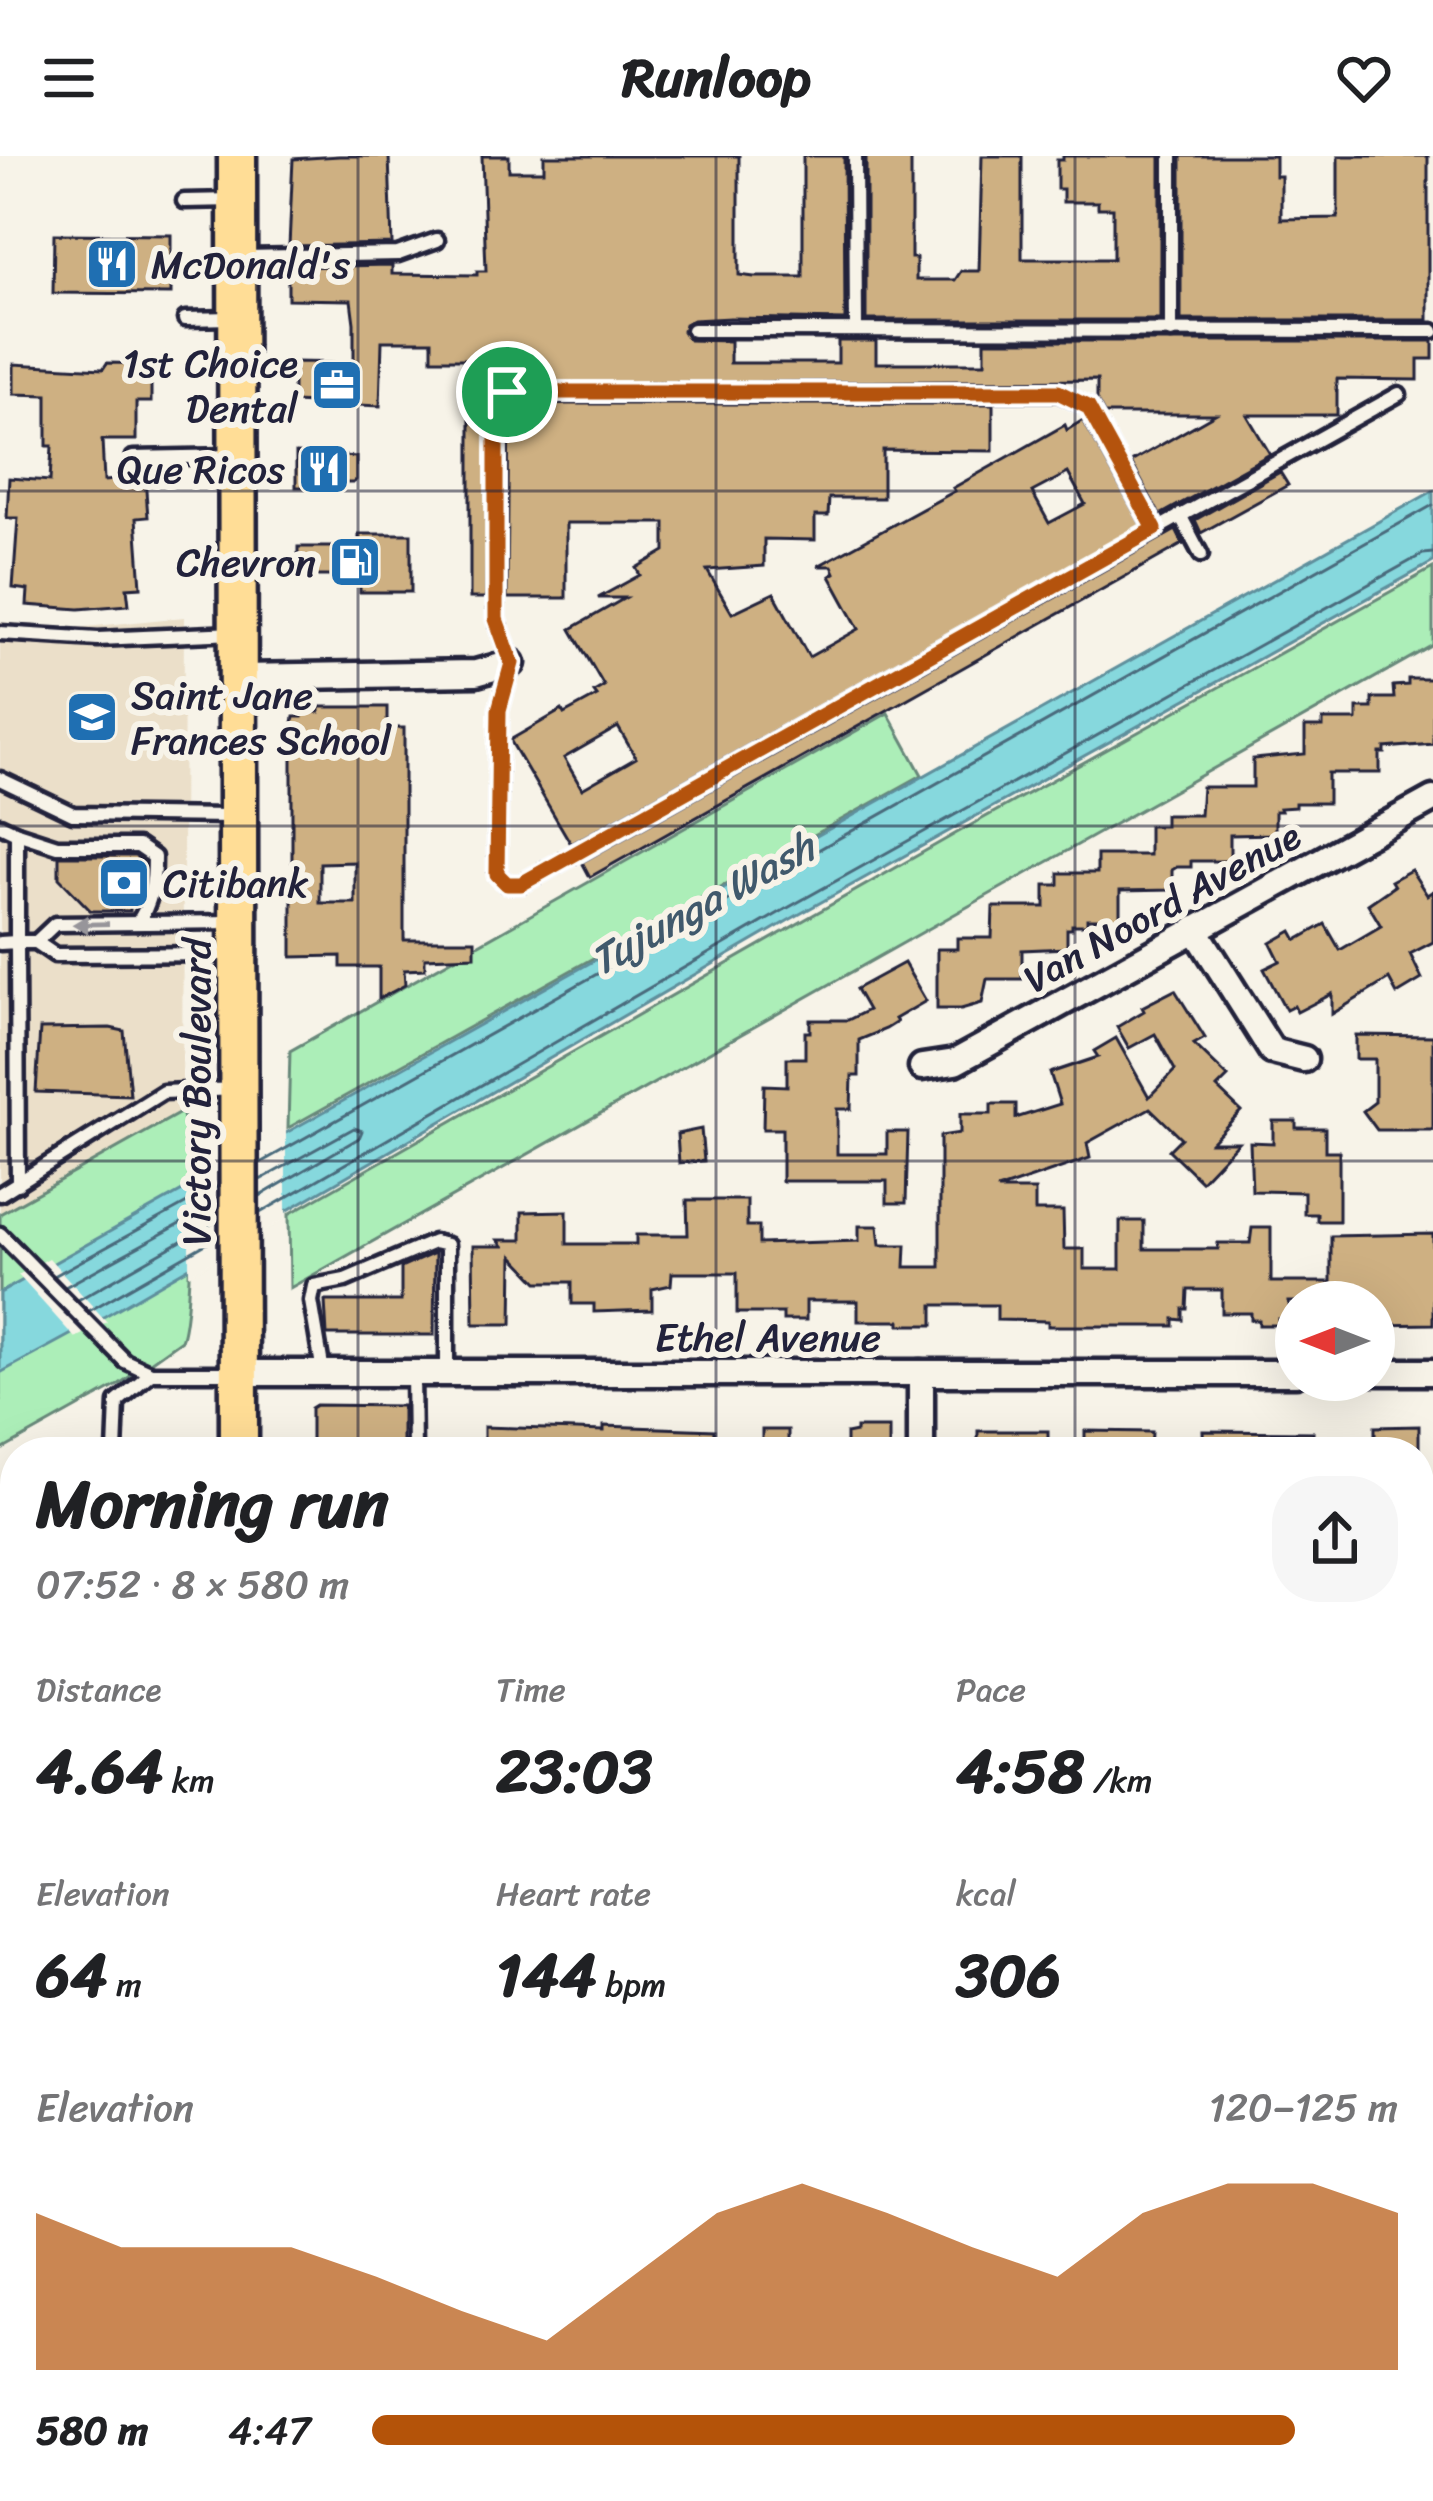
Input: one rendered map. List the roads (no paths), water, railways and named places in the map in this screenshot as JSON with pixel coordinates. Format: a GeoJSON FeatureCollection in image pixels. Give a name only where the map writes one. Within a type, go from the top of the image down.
{"type":"FeatureCollection","features":[{"type":"Feature","properties":{"kind":"main road","name":"Victory Boulevard"},"geometry":{"type":"LineString","coordinates":[[237,156],[238,1437]]}},
{"type":"Feature","properties":{"kind":"street"},"geometry":{"type":"LineString","coordinates":[[236,677],[476,673],[512,663]]}},
{"type":"Feature","properties":{"kind":"street","name":"Van Noord Avenue"},"geometry":{"type":"LineString","coordinates":[[922,1067],[955,1062],[1433,799]]}},
{"type":"Feature","properties":{"kind":"street"},"geometry":{"type":"LineString","coordinates":[[1195,929],[1272,1051],[1304,1059]]}},
{"type":"Feature","properties":{"kind":"street","name":"Ethel Avenue"},"geometry":{"type":"LineString","coordinates":[[239,1373],[1275,1372]]}},
{"type":"Feature","properties":{"kind":"street"},"geometry":{"type":"LineString","coordinates":[[1395,1372],[1433,1372]]}},
{"type":"Feature","properties":{"kind":"street"},"geometry":{"type":"LineString","coordinates":[[921,1373],[921,1437]]}},
{"type":"Feature","properties":{"kind":"lane"},"geometry":{"type":"LineString","coordinates":[[855,156],[856,330]]}},
{"type":"Feature","properties":{"kind":"lane"},"geometry":{"type":"LineString","coordinates":[[1171,332],[1172,156]]}},
{"type":"Feature","properties":{"kind":"lane"},"geometry":{"type":"LineString","coordinates":[[184,200],[236,200]]}},
{"type":"Feature","properties":{"kind":"lane"},"geometry":{"type":"LineString","coordinates":[[236,256],[398,254],[437,240]]}},
{"type":"Feature","properties":{"kind":"lane"},"geometry":{"type":"LineString","coordinates":[[185,319],[237,318]]}},
{"type":"Feature","properties":{"kind":"lane"},"geometry":{"type":"LineString","coordinates":[[693,330],[1433,331]]}},
{"type":"Feature","properties":{"kind":"lane"},"geometry":{"type":"LineString","coordinates":[[1155,529],[1088,407],[1058,392],[499,394],[496,619],[512,663],[499,710],[497,874],[507,884],[521,884],[1399,394]]}},
{"type":"Feature","properties":{"kind":"lane"},"geometry":{"type":"LineString","coordinates":[[133,458],[236,456]]}},
{"type":"Feature","properties":{"kind":"lane"},"geometry":{"type":"LineString","coordinates":[[1180,515],[1201,555]]}},
{"type":"Feature","properties":{"kind":"lane"},"geometry":{"type":"LineString","coordinates":[[0,633],[98,639],[236,633]]}},
{"type":"Feature","properties":{"kind":"lane"},"geometry":{"type":"LineString","coordinates":[[0,779],[73,814],[237,815]]}},
{"type":"Feature","properties":{"kind":"lane"},"geometry":{"type":"LineString","coordinates":[[0,825],[57,846],[148,850],[154,857],[153,885],[148,906],[136,923]]}},
{"type":"Feature","properties":{"kind":"lane"},"geometry":{"type":"LineString","coordinates":[[17,833],[18,1184]]}},
{"type":"Feature","properties":{"kind":"lane"},"geometry":{"type":"LineString","coordinates":[[36,942],[56,924],[136,923],[238,938]]}},
{"type":"Feature","properties":{"kind":"lane"},"geometry":{"type":"LineString","coordinates":[[0,943],[36,942],[55,955],[238,938]]}},
{"type":"Feature","properties":{"kind":"lane"},"geometry":{"type":"LineString","coordinates":[[0,1194],[163,1092],[238,1106]]}},
{"type":"Feature","properties":{"kind":"lane"},"geometry":{"type":"LineString","coordinates":[[0,1234],[125,1361],[151,1373],[239,1373]]}},
{"type":"Feature","properties":{"kind":"lane"},"geometry":{"type":"LineString","coordinates":[[323,1372],[311,1301],[314,1286],[345,1280],[440,1242],[447,1245],[447,1372]]}},
{"type":"Feature","properties":{"kind":"lane"},"geometry":{"type":"LineString","coordinates":[[413,1372],[413,1437]]}},
{"type":"Feature","properties":{"kind":"lane"},"geometry":{"type":"LineString","coordinates":[[115,1437],[117,1402],[151,1373]]}},
{"type":"Feature","properties":{"kind":"water","name":"Tujunga Wash"},"geometry":{"type":"Polygon","coordinates":[[[1433,491],[1433,562],[789,920],[0,1373],[0,1293],[1433,491]]]}},
{"type":"Feature","properties":{"kind":"place","name":"McDonald's"},"geometry":{"type":"Point","coordinates":[112,264]}},
{"type":"Feature","properties":{"kind":"place","name":"1st Choice Dental"},"geometry":{"type":"Point","coordinates":[337,385]}},
{"type":"Feature","properties":{"kind":"place","name":"Que Ricos"},"geometry":{"type":"Point","coordinates":[324,469]}},
{"type":"Feature","properties":{"kind":"place","name":"Chevron"},"geometry":{"type":"Point","coordinates":[355,562]}},
{"type":"Feature","properties":{"kind":"place","name":"Saint Jane Frances School"},"geometry":{"type":"Point","coordinates":[92,717]}},
{"type":"Feature","properties":{"kind":"place","name":"Citibank"},"geometry":{"type":"Point","coordinates":[124,883]}}]}
